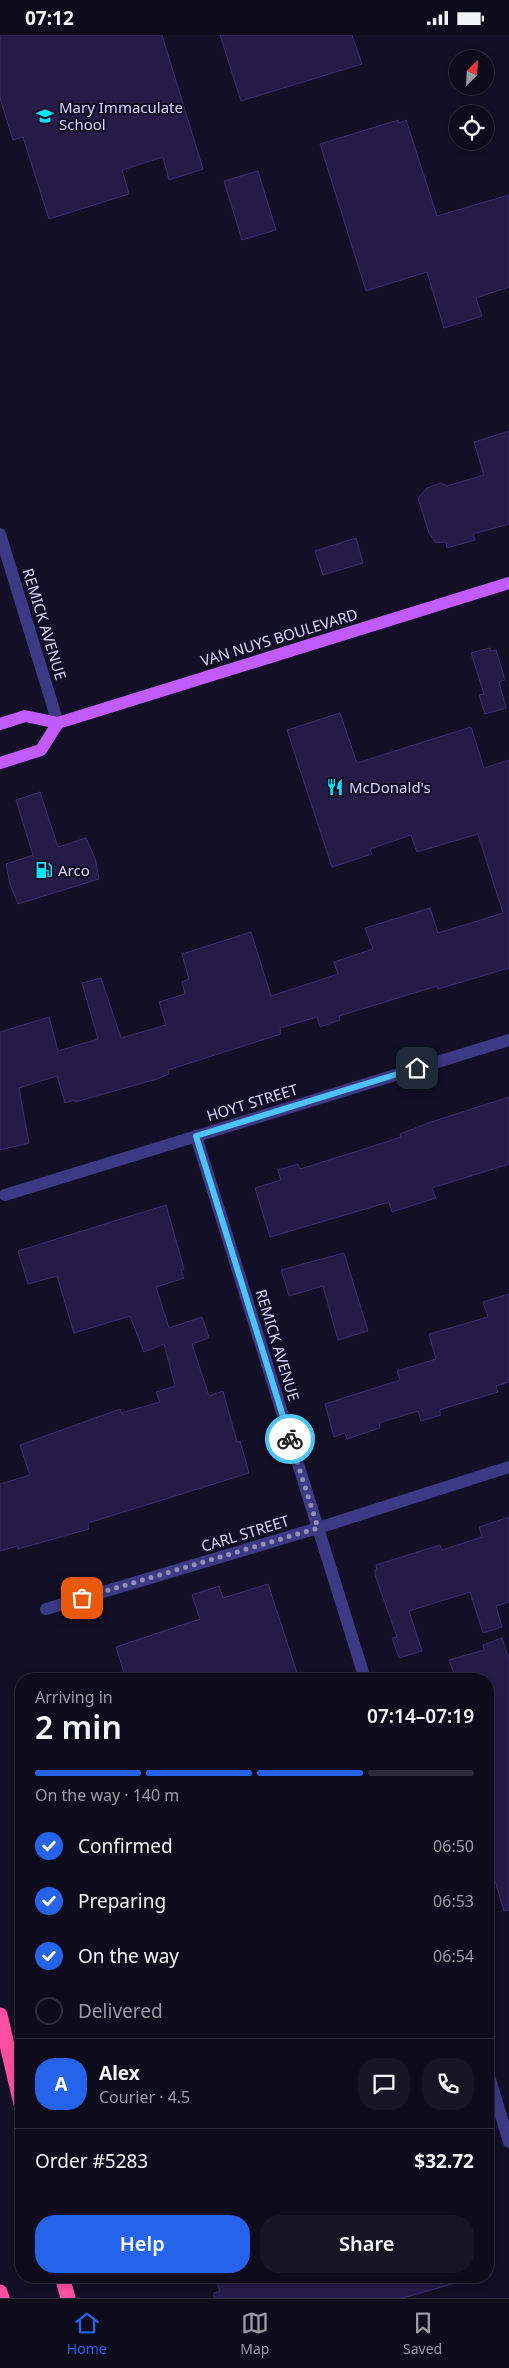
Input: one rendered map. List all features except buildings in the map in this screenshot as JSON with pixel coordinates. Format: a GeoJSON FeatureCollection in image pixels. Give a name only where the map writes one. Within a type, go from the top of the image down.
{"type":"FeatureCollection","features":[{"type":"Feature","properties":{"kind":"highway"},"geometry":{"type":"LineString","coordinates":[[0,2015],[15,2079]]}},
{"type":"Feature","properties":{"kind":"highway"},"geometry":{"type":"LineString","coordinates":[[64,2283],[68,2298]]}},
{"type":"Feature","properties":{"kind":"highway"},"geometry":{"type":"LineString","coordinates":[[0,2292],[2,2298]]}},
{"type":"Feature","properties":{"kind":"main road","name":"VAN NUYS BOULEVARD"},"geometry":{"type":"LineString","coordinates":[[0,723],[25,716],[58,723],[509,583]]}},
{"type":"Feature","properties":{"kind":"main road"},"geometry":{"type":"LineString","coordinates":[[0,763],[41,750],[58,723]]}},
{"type":"Feature","properties":{"kind":"street","name":"REMICK AVENUE"},"geometry":{"type":"LineString","coordinates":[[0,534],[58,723]]}},
{"type":"Feature","properties":{"kind":"street","name":"HOYT STREET"},"geometry":{"type":"LineString","coordinates":[[5,1195],[509,1040]]}},
{"type":"Feature","properties":{"kind":"street","name":"REMICK AVENUE"},"geometry":{"type":"LineString","coordinates":[[196,1136],[363,1673]]}},
{"type":"Feature","properties":{"kind":"street","name":"CARL STREET"},"geometry":{"type":"LineString","coordinates":[[46,1609],[318,1528],[509,1467]]}},
{"type":"Feature","properties":{"kind":"street"},"geometry":{"type":"LineString","coordinates":[[494,2093],[509,2142]]}},
{"type":"Feature","properties":{"kind":"way so far"},"geometry":{"type":"LineString","coordinates":[[82,1598],[318,1528],[290,1439]]}},
{"type":"Feature","properties":{"kind":"place","name":"Mary Immaculate School"},"geometry":{"type":"Point","coordinates":[45,116]}},
{"type":"Feature","properties":{"kind":"place","name":"McDonald's"},"geometry":{"type":"Point","coordinates":[335,787]}},
{"type":"Feature","properties":{"kind":"place","name":"Arco"},"geometry":{"type":"Point","coordinates":[44,870]}},
{"type":"Feature","properties":{"kind":"route"},"geometry":{"type":"LineString","coordinates":[[290,1439],[196,1136],[417,1068]]}}]}
